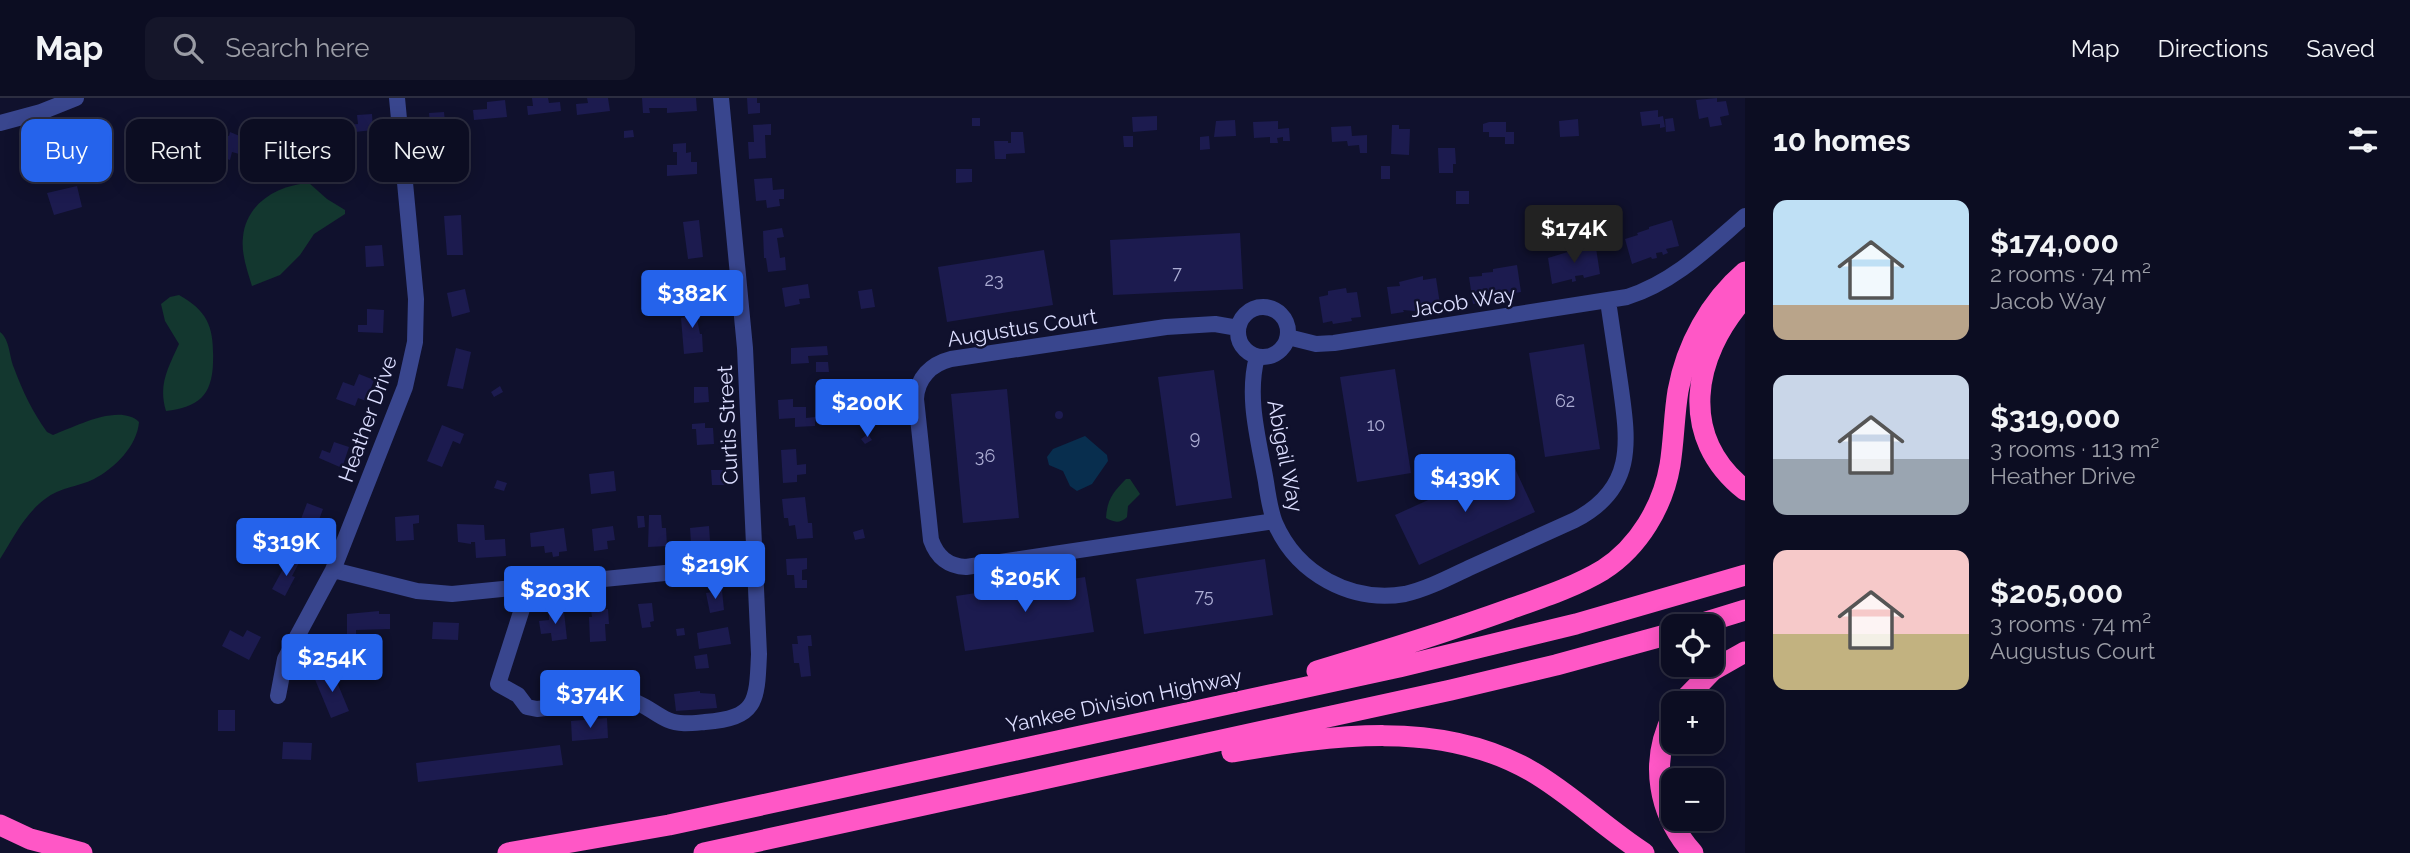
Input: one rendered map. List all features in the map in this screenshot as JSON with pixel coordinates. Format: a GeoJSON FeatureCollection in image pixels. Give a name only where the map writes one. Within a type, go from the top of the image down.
{"type":"FeatureCollection","features":[{"type":"Feature","properties":{"kind":"highway"},"geometry":{"type":"LineString","coordinates":[[1139,723],[1422,640],[1532,601],[1604,569],[1638,537],[1661,498],[1670,463],[1685,364],[1702,325],[1728,289],[1745,272]]}},
{"type":"Feature","properties":{"kind":"highway"},"geometry":{"type":"LineString","coordinates":[[1745,298],[1712,347],[1703,372],[1699,400],[1703,427],[1711,451],[1722,468],[1745,490]]}},
{"type":"Feature","properties":{"kind":"highway","name":"Yankee Division Highway"},"geometry":{"type":"LineString","coordinates":[[508,853],[669,825],[1516,640],[1745,575]]}},
{"type":"Feature","properties":{"kind":"highway"},"geometry":{"type":"LineString","coordinates":[[1724,616],[1745,610]]}},
{"type":"Feature","properties":{"kind":"highway"},"geometry":{"type":"LineString","coordinates":[[704,853],[1451,690],[1661,636]]}},
{"type":"Feature","properties":{"kind":"highway"},"geometry":{"type":"LineString","coordinates":[[1693,691],[1713,670],[1745,652]]}},
{"type":"Feature","properties":{"kind":"highway"},"geometry":{"type":"LineString","coordinates":[[1026,784],[1328,737],[1375,735],[1426,738],[1476,748],[1530,770],[1644,853]]}},
{"type":"Feature","properties":{"kind":"highway"},"geometry":{"type":"LineString","coordinates":[[1661,749],[1658,768],[1660,790],[1671,823],[1693,853]]}},
{"type":"Feature","properties":{"kind":"highway"},"geometry":{"type":"LineString","coordinates":[[0,825],[30,839],[82,853]]}},
{"type":"Feature","properties":{"kind":"highway"},"geometry":{"type":"LineString","coordinates":[[733,853],[777,837]]}},
{"type":"Feature","properties":{"kind":"street"},"geometry":{"type":"LineString","coordinates":[[0,123],[76,98]]}},
{"type":"Feature","properties":{"kind":"street","name":"Heather Drive"},"geometry":{"type":"LineString","coordinates":[[278,696],[285,659],[333,570],[405,387],[414,356],[416,299],[397,98]]}},
{"type":"Feature","properties":{"kind":"street","name":"Curtis Street"},"geometry":{"type":"LineString","coordinates":[[529,587],[498,684],[519,696],[527,707],[537,709],[623,700],[639,703],[667,720],[686,723],[731,719],[750,708],[756,691],[759,654],[756,564],[745,348],[721,98]]}},
{"type":"Feature","properties":{"kind":"street","name":"Jacob Way"},"geometry":{"type":"LineString","coordinates":[[1288,337],[1316,344],[1334,343],[1608,301],[1637,293],[1667,280],[1745,216]]}},
{"type":"Feature","properties":{"kind":"street","name":"Abigail Way"},"geometry":{"type":"LineString","coordinates":[[1257,356],[1252,379],[1252,398],[1268,496],[1274,521],[1290,549],[1321,578],[1348,590],[1404,594],[1432,585],[1584,515],[1606,497],[1624,464],[1627,445],[1608,301]]}},
{"type":"Feature","properties":{"kind":"street"},"geometry":{"type":"LineString","coordinates":[[1267,307],[1284,318],[1288,337],[1282,349],[1274,355],[1257,356],[1248,353],[1242,346],[1238,328],[1241,320],[1250,311],[1267,307]]}},
{"type":"Feature","properties":{"kind":"street","name":"Augustus Court"},"geometry":{"type":"LineString","coordinates":[[1238,328],[1215,324],[1166,327],[951,359],[932,368],[919,384],[916,399],[931,540],[944,560],[966,567],[1274,521]]}},
{"type":"Feature","properties":{"kind":"street"},"geometry":{"type":"LineString","coordinates":[[333,570],[428,593],[464,593],[756,564]]}},
{"type":"Feature","properties":{"kind":"green space"},"geometry":{"type":"Polygon","coordinates":[[[309,183],[345,210],[345,214],[314,234],[300,255],[280,275],[252,286],[243,243],[245,225],[250,214],[275,192],[297,184],[309,183]]]}},
{"type":"Feature","properties":{"kind":"green space"},"geometry":{"type":"Polygon","coordinates":[[[179,295],[198,308],[208,323],[212,341],[212,374],[206,392],[195,403],[166,411],[164,385],[179,344],[165,321],[161,304],[170,297],[179,295]]]}},
{"type":"Feature","properties":{"kind":"green space"},"geometry":{"type":"Polygon","coordinates":[[[0,332],[8,344],[24,393],[47,432],[53,435],[109,416],[130,417],[139,422],[129,448],[110,469],[94,479],[45,499],[25,519],[0,559],[0,332]]]}},
{"type":"Feature","properties":{"kind":"green space"},"geometry":{"type":"Polygon","coordinates":[[[1126,479],[1130,479],[1140,494],[1128,506],[1127,517],[1111,521],[1106,518],[1109,501],[1126,479]]]}},
{"type":"Feature","properties":{"kind":"water"},"geometry":{"type":"Polygon","coordinates":[[[1085,436],[1107,455],[1108,461],[1092,484],[1077,491],[1070,486],[1063,471],[1049,465],[1047,457],[1053,449],[1085,436]]]}},
{"type":"Feature","properties":{"kind":"building"},"geometry":{"type":"Polygon","coordinates":[[[532,98],[548,98],[549,103],[560,102],[561,111],[528,115],[527,106],[533,106],[532,98]]]}},
{"type":"Feature","properties":{"kind":"building"},"geometry":{"type":"Polygon","coordinates":[[[587,98],[608,98],[610,111],[577,115],[576,104],[588,103],[587,98]]]}},
{"type":"Feature","properties":{"kind":"building"},"geometry":{"type":"Polygon","coordinates":[[[642,98],[696,98],[697,111],[667,113],[667,108],[649,108],[650,113],[643,113],[642,98]]]}},
{"type":"Feature","properties":{"kind":"building"},"geometry":{"type":"Polygon","coordinates":[[[747,98],[757,98],[760,113],[748,114],[747,98]]]}},
{"type":"Feature","properties":{"kind":"building"},"geometry":{"type":"Polygon","coordinates":[[[1717,98],[1717,102],[1726,101],[1729,115],[1720,117],[1722,125],[1710,127],[1708,117],[1699,119],[1696,100],[1717,98]]]}},
{"type":"Feature","properties":{"kind":"building"},"geometry":{"type":"Polygon","coordinates":[[[505,100],[507,117],[474,120],[473,110],[487,109],[487,102],[505,100]]]}},
{"type":"Feature","properties":{"kind":"building"},"geometry":{"type":"Polygon","coordinates":[[[1658,110],[1658,117],[1663,116],[1665,127],[1660,128],[1660,124],[1642,126],[1640,112],[1658,110]]]}},
{"type":"Feature","properties":{"kind":"building"},"geometry":{"type":"Polygon","coordinates":[[[444,112],[445,119],[430,119],[429,113],[444,112]]]}},
{"type":"Feature","properties":{"kind":"building"},"geometry":{"type":"Polygon","coordinates":[[[372,114],[369,130],[355,132],[357,115],[372,114]]]}},
{"type":"Feature","properties":{"kind":"building"},"geometry":{"type":"Polygon","coordinates":[[[1157,116],[1157,130],[1133,132],[1132,117],[1157,116]]]}},
{"type":"Feature","properties":{"kind":"building"},"geometry":{"type":"Polygon","coordinates":[[[972,118],[980,118],[980,126],[972,126],[972,118]]]}},
{"type":"Feature","properties":{"kind":"building"},"geometry":{"type":"Polygon","coordinates":[[[1673,118],[1675,131],[1666,132],[1665,119],[1673,118]]]}},
{"type":"Feature","properties":{"kind":"building"},"geometry":{"type":"Polygon","coordinates":[[[1578,119],[1579,136],[1560,137],[1559,121],[1578,119]]]}},
{"type":"Feature","properties":{"kind":"building"},"geometry":{"type":"Polygon","coordinates":[[[1235,120],[1236,136],[1214,137],[1216,121],[1235,120]]]}},
{"type":"Feature","properties":{"kind":"building"},"geometry":{"type":"Polygon","coordinates":[[[1278,121],[1278,129],[1289,128],[1290,141],[1283,141],[1283,137],[1277,138],[1278,143],[1270,143],[1270,137],[1254,138],[1253,122],[1278,121]]]}},
{"type":"Feature","properties":{"kind":"building"},"geometry":{"type":"Polygon","coordinates":[[[1506,122],[1506,132],[1514,132],[1514,144],[1505,144],[1505,137],[1489,137],[1489,132],[1483,132],[1483,124],[1506,122]]]}},
{"type":"Feature","properties":{"kind":"building"},"geometry":{"type":"Polygon","coordinates":[[[771,124],[771,135],[765,135],[766,158],[749,159],[748,142],[754,142],[753,125],[771,124]]]}},
{"type":"Feature","properties":{"kind":"building"},"geometry":{"type":"Polygon","coordinates":[[[1392,125],[1399,125],[1399,129],[1410,129],[1409,155],[1391,154],[1392,125]]]}},
{"type":"Feature","properties":{"kind":"building"},"geometry":{"type":"Polygon","coordinates":[[[1351,126],[1352,136],[1367,135],[1367,153],[1360,153],[1359,145],[1348,146],[1347,141],[1332,142],[1331,127],[1351,126]]]}},
{"type":"Feature","properties":{"kind":"building"},"geometry":{"type":"Polygon","coordinates":[[[633,130],[634,137],[624,138],[624,131],[633,130]]]}},
{"type":"Feature","properties":{"kind":"building"},"geometry":{"type":"Polygon","coordinates":[[[230,132],[240,136],[240,154],[232,152],[230,160],[226,158],[226,135],[229,136],[230,132]]]}},
{"type":"Feature","properties":{"kind":"building"},"geometry":{"type":"Polygon","coordinates":[[[1011,132],[1023,132],[1025,153],[1006,154],[1006,159],[995,159],[994,141],[1011,143],[1011,132]]]}},
{"type":"Feature","properties":{"kind":"building"},"geometry":{"type":"Polygon","coordinates":[[[1123,136],[1133,136],[1133,147],[1124,147],[1123,136]]]}},
{"type":"Feature","properties":{"kind":"building"},"geometry":{"type":"Polygon","coordinates":[[[1209,136],[1210,149],[1200,150],[1200,137],[1209,136]]]}},
{"type":"Feature","properties":{"kind":"building"},"geometry":{"type":"Polygon","coordinates":[[[686,143],[686,153],[691,152],[691,162],[697,162],[697,174],[667,176],[667,165],[677,165],[677,152],[673,152],[673,144],[686,143]]]}},
{"type":"Feature","properties":{"kind":"building"},"geometry":{"type":"Polygon","coordinates":[[[1438,148],[1455,148],[1456,164],[1453,164],[1453,173],[1439,173],[1438,148]]]}},
{"type":"Feature","properties":{"kind":"building"},"geometry":{"type":"Polygon","coordinates":[[[1381,166],[1390,166],[1390,179],[1381,179],[1381,166]]]}},
{"type":"Feature","properties":{"kind":"building"},"geometry":{"type":"Polygon","coordinates":[[[956,169],[972,169],[972,182],[956,183],[956,169]]]}},
{"type":"Feature","properties":{"kind":"building"},"geometry":{"type":"Polygon","coordinates":[[[772,178],[773,190],[784,189],[784,199],[779,199],[780,206],[767,208],[766,200],[756,201],[754,179],[772,178]]]}},
{"type":"Feature","properties":{"kind":"building"},"geometry":{"type":"Polygon","coordinates":[[[77,186],[82,207],[54,215],[47,193],[77,186]]]}},
{"type":"Feature","properties":{"kind":"building"},"geometry":{"type":"Polygon","coordinates":[[[1456,191],[1469,191],[1469,204],[1456,204],[1456,191]]]}},
{"type":"Feature","properties":{"kind":"building"},"geometry":{"type":"Polygon","coordinates":[[[461,215],[463,255],[447,255],[444,216],[461,215]]]}},
{"type":"Feature","properties":{"kind":"building"},"geometry":{"type":"Polygon","coordinates":[[[699,220],[703,257],[688,259],[683,222],[699,220]]]}},
{"type":"Feature","properties":{"kind":"building"},"geometry":{"type":"Polygon","coordinates":[[[1672,220],[1679,246],[1666,249],[1668,253],[1663,255],[1662,252],[1656,253],[1657,258],[1651,257],[1632,264],[1625,239],[1638,235],[1637,233],[1649,227],[1672,220]]]}},
{"type":"Feature","properties":{"kind":"building"},"geometry":{"type":"Polygon","coordinates":[[[782,228],[784,237],[777,238],[780,258],[785,257],[786,270],[768,272],[764,258],[763,231],[782,228]]]}},
{"type":"Feature","properties":{"kind":"building"},"geometry":{"type":"Polygon","coordinates":[[[1240,233],[1243,289],[1113,295],[1110,240],[1240,233]]]}},
{"type":"Feature","properties":{"kind":"building"},"geometry":{"type":"Polygon","coordinates":[[[382,245],[384,266],[366,267],[365,246],[382,245]]]}},
{"type":"Feature","properties":{"kind":"building"},"geometry":{"type":"Polygon","coordinates":[[[1584,247],[1596,248],[1600,274],[1584,278],[1583,275],[1575,276],[1576,281],[1572,282],[1572,279],[1552,284],[1548,258],[1584,247]]]}},
{"type":"Feature","properties":{"kind":"building"},"geometry":{"type":"Polygon","coordinates":[[[1044,250],[1053,305],[947,322],[938,267],[1044,250]]]}},
{"type":"Feature","properties":{"kind":"building"},"geometry":{"type":"Polygon","coordinates":[[[1517,265],[1521,292],[1508,294],[1509,298],[1496,297],[1497,299],[1473,304],[1469,277],[1482,276],[1482,273],[1493,272],[1493,269],[1517,265]]]}},
{"type":"Feature","properties":{"kind":"building"},"geometry":{"type":"Polygon","coordinates":[[[1423,276],[1423,280],[1436,278],[1440,304],[1423,307],[1422,304],[1415,305],[1415,311],[1403,310],[1404,312],[1391,314],[1387,287],[1400,286],[1399,282],[1423,276]]]}},
{"type":"Feature","properties":{"kind":"building"},"geometry":{"type":"Polygon","coordinates":[[[808,284],[810,298],[799,299],[800,304],[785,307],[782,288],[808,284]]]}},
{"type":"Feature","properties":{"kind":"building"},"geometry":{"type":"Polygon","coordinates":[[[1346,288],[1347,293],[1357,292],[1361,317],[1333,324],[1332,321],[1323,323],[1319,297],[1328,295],[1328,291],[1346,288]]]}},
{"type":"Feature","properties":{"kind":"building"},"geometry":{"type":"Polygon","coordinates":[[[465,289],[470,312],[452,317],[447,293],[465,289]]]}},
{"type":"Feature","properties":{"kind":"building"},"geometry":{"type":"Polygon","coordinates":[[[872,289],[875,307],[861,309],[858,291],[872,289]]]}},
{"type":"Feature","properties":{"kind":"building"},"geometry":{"type":"Polygon","coordinates":[[[699,304],[700,319],[697,319],[702,334],[703,352],[684,354],[681,318],[685,317],[684,305],[699,304]]]}},
{"type":"Feature","properties":{"kind":"building"},"geometry":{"type":"Polygon","coordinates":[[[367,309],[384,310],[383,333],[358,332],[358,325],[367,325],[367,309]]]}},
{"type":"Feature","properties":{"kind":"building"},"geometry":{"type":"Polygon","coordinates":[[[1584,344],[1600,449],[1545,457],[1529,353],[1584,344]]]}},
{"type":"Feature","properties":{"kind":"building"},"geometry":{"type":"Polygon","coordinates":[[[827,346],[828,355],[808,356],[809,363],[791,364],[791,348],[827,346]]]}},
{"type":"Feature","properties":{"kind":"building"},"geometry":{"type":"Polygon","coordinates":[[[456,348],[471,352],[463,389],[447,386],[456,348]]]}},
{"type":"Feature","properties":{"kind":"building"},"geometry":{"type":"Polygon","coordinates":[[[816,362],[828,362],[829,372],[816,372],[816,362]]]}},
{"type":"Feature","properties":{"kind":"building"},"geometry":{"type":"Polygon","coordinates":[[[1395,369],[1411,473],[1357,482],[1340,377],[1395,369]]]}},
{"type":"Feature","properties":{"kind":"building"},"geometry":{"type":"Polygon","coordinates":[[[1214,370],[1232,498],[1176,506],[1158,377],[1214,370]]]}},
{"type":"Feature","properties":{"kind":"building"},"geometry":{"type":"Polygon","coordinates":[[[359,374],[374,380],[366,401],[358,398],[355,406],[336,399],[343,382],[354,386],[359,374]]]}},
{"type":"Feature","properties":{"kind":"building"},"geometry":{"type":"Polygon","coordinates":[[[500,386],[503,392],[494,397],[491,392],[500,386]]]}},
{"type":"Feature","properties":{"kind":"building"},"geometry":{"type":"Polygon","coordinates":[[[694,387],[708,387],[709,402],[694,403],[694,387]]]}},
{"type":"Feature","properties":{"kind":"building"},"geometry":{"type":"Polygon","coordinates":[[[1007,389],[1019,518],[963,523],[951,394],[1007,389]]]}},
{"type":"Feature","properties":{"kind":"building"},"geometry":{"type":"Polygon","coordinates":[[[793,399],[793,407],[806,407],[806,418],[815,417],[815,426],[795,427],[795,418],[779,419],[778,400],[793,399]]]}},
{"type":"Feature","properties":{"kind":"building"},"geometry":{"type":"Polygon","coordinates":[[[1059,411],[1063,415],[1059,419],[1055,415],[1059,411]]]}},
{"type":"Feature","properties":{"kind":"building"},"geometry":{"type":"Polygon","coordinates":[[[705,423],[705,428],[713,428],[714,444],[697,445],[696,429],[692,429],[692,424],[705,423]]]}},
{"type":"Feature","properties":{"kind":"building"},"geometry":{"type":"Polygon","coordinates":[[[442,425],[464,434],[460,444],[453,441],[442,467],[427,461],[442,425]]]}},
{"type":"Feature","properties":{"kind":"building"},"geometry":{"type":"Polygon","coordinates":[[[868,434],[872,440],[865,444],[861,439],[868,434]]]}},
{"type":"Feature","properties":{"kind":"building"},"geometry":{"type":"Polygon","coordinates":[[[334,442],[349,447],[342,468],[319,458],[322,450],[330,453],[334,442]]]}},
{"type":"Feature","properties":{"kind":"building"},"geometry":{"type":"Polygon","coordinates":[[[796,449],[797,465],[806,464],[806,474],[797,475],[797,482],[783,483],[781,450],[796,449]]]}},
{"type":"Feature","properties":{"kind":"building"},"geometry":{"type":"Polygon","coordinates":[[[1512,462],[1535,512],[1419,565],[1395,515],[1512,462]]]}},
{"type":"Feature","properties":{"kind":"building"},"geometry":{"type":"Polygon","coordinates":[[[711,470],[725,470],[726,485],[712,485],[711,470]]]}},
{"type":"Feature","properties":{"kind":"building"},"geometry":{"type":"Polygon","coordinates":[[[614,471],[616,491],[591,494],[589,474],[614,471]]]}},
{"type":"Feature","properties":{"kind":"building"},"geometry":{"type":"Polygon","coordinates":[[[497,480],[507,483],[504,491],[494,488],[497,480]]]}},
{"type":"Feature","properties":{"kind":"building"},"geometry":{"type":"Polygon","coordinates":[[[805,497],[813,538],[797,539],[795,525],[789,526],[788,518],[784,518],[782,499],[805,497]]]}},
{"type":"Feature","properties":{"kind":"building"},"geometry":{"type":"Polygon","coordinates":[[[307,503],[323,509],[314,533],[298,527],[307,503]]]}},
{"type":"Feature","properties":{"kind":"building"},"geometry":{"type":"Polygon","coordinates":[[[419,515],[419,523],[413,524],[414,540],[396,541],[395,517],[419,515]]]}},
{"type":"Feature","properties":{"kind":"building"},"geometry":{"type":"Polygon","coordinates":[[[649,515],[661,515],[662,528],[666,528],[667,546],[648,547],[649,515]]]}},
{"type":"Feature","properties":{"kind":"building"},"geometry":{"type":"Polygon","coordinates":[[[637,516],[644,516],[645,527],[638,528],[637,516]]]}},
{"type":"Feature","properties":{"kind":"building"},"geometry":{"type":"Polygon","coordinates":[[[457,524],[484,525],[485,540],[505,539],[506,556],[476,558],[475,542],[458,542],[457,524]]]}},
{"type":"Feature","properties":{"kind":"building"},"geometry":{"type":"Polygon","coordinates":[[[613,526],[615,540],[607,541],[608,549],[594,551],[592,529],[613,526]]]}},
{"type":"Feature","properties":{"kind":"building"},"geometry":{"type":"Polygon","coordinates":[[[709,526],[710,541],[691,543],[690,528],[709,526]]]}},
{"type":"Feature","properties":{"kind":"building"},"geometry":{"type":"Polygon","coordinates":[[[564,528],[567,551],[559,552],[559,556],[553,557],[552,552],[545,553],[544,546],[531,547],[530,533],[564,528]]]}},
{"type":"Feature","properties":{"kind":"building"},"geometry":{"type":"Polygon","coordinates":[[[863,529],[865,538],[855,540],[853,532],[863,529]]]}},
{"type":"Feature","properties":{"kind":"building"},"geometry":{"type":"Polygon","coordinates":[[[289,558],[299,563],[285,596],[272,589],[289,558]]]}},
{"type":"Feature","properties":{"kind":"building"},"geometry":{"type":"Polygon","coordinates":[[[807,558],[807,569],[802,570],[802,580],[807,580],[807,588],[795,588],[794,575],[787,575],[786,559],[807,558]]]}},
{"type":"Feature","properties":{"kind":"building"},"geometry":{"type":"Polygon","coordinates":[[[1265,559],[1273,615],[1144,634],[1136,579],[1265,559]]]}},
{"type":"Feature","properties":{"kind":"building"},"geometry":{"type":"Polygon","coordinates":[[[1085,577],[1094,632],[965,651],[956,596],[1085,577]]]}},
{"type":"Feature","properties":{"kind":"building"},"geometry":{"type":"Polygon","coordinates":[[[722,590],[724,610],[710,613],[706,593],[722,590]]]}},
{"type":"Feature","properties":{"kind":"building"},"geometry":{"type":"Polygon","coordinates":[[[652,603],[654,621],[650,622],[651,627],[642,628],[638,604],[652,603]]]}},
{"type":"Feature","properties":{"kind":"building"},"geometry":{"type":"Polygon","coordinates":[[[608,609],[606,641],[590,642],[591,610],[608,609]]]}},
{"type":"Feature","properties":{"kind":"building"},"geometry":{"type":"Polygon","coordinates":[[[379,611],[379,614],[390,614],[390,629],[356,630],[356,635],[347,635],[347,614],[379,611]]]}},
{"type":"Feature","properties":{"kind":"building"},"geometry":{"type":"Polygon","coordinates":[[[564,612],[567,639],[552,641],[551,633],[541,634],[539,621],[549,620],[549,613],[564,612]]]}},
{"type":"Feature","properties":{"kind":"building"},"geometry":{"type":"Polygon","coordinates":[[[433,622],[459,623],[458,640],[432,639],[433,622]]]}},
{"type":"Feature","properties":{"kind":"building"},"geometry":{"type":"Polygon","coordinates":[[[728,627],[731,644],[699,649],[697,633],[728,627]]]}},
{"type":"Feature","properties":{"kind":"building"},"geometry":{"type":"Polygon","coordinates":[[[684,628],[685,635],[677,636],[676,629],[684,628]]]}},
{"type":"Feature","properties":{"kind":"building"},"geometry":{"type":"Polygon","coordinates":[[[230,630],[243,637],[247,630],[261,637],[249,660],[222,646],[230,630]]]}},
{"type":"Feature","properties":{"kind":"building"},"geometry":{"type":"Polygon","coordinates":[[[811,635],[812,646],[808,646],[811,676],[801,677],[799,663],[794,663],[792,644],[798,644],[797,636],[811,635]]]}},
{"type":"Feature","properties":{"kind":"building"},"geometry":{"type":"Polygon","coordinates":[[[707,654],[709,668],[696,669],[694,656],[707,654]]]}},
{"type":"Feature","properties":{"kind":"building"},"geometry":{"type":"Polygon","coordinates":[[[332,670],[349,711],[331,718],[314,677],[332,670]]]}},
{"type":"Feature","properties":{"kind":"building"},"geometry":{"type":"Polygon","coordinates":[[[595,681],[596,688],[585,689],[584,682],[595,681]]]}},
{"type":"Feature","properties":{"kind":"building"},"geometry":{"type":"Polygon","coordinates":[[[700,691],[715,694],[717,708],[676,711],[674,694],[700,691]]]}},
{"type":"Feature","properties":{"kind":"building"},"geometry":{"type":"Polygon","coordinates":[[[218,710],[235,710],[235,731],[218,731],[218,710]]]}},
{"type":"Feature","properties":{"kind":"building"},"geometry":{"type":"Polygon","coordinates":[[[607,718],[608,738],[572,741],[571,721],[607,718]]]}},
{"type":"Feature","properties":{"kind":"building"},"geometry":{"type":"Polygon","coordinates":[[[283,742],[312,743],[311,760],[282,759],[283,742]]]}},
{"type":"Feature","properties":{"kind":"building"},"geometry":{"type":"Polygon","coordinates":[[[560,745],[563,765],[418,782],[416,763],[560,745]]]}}]}
